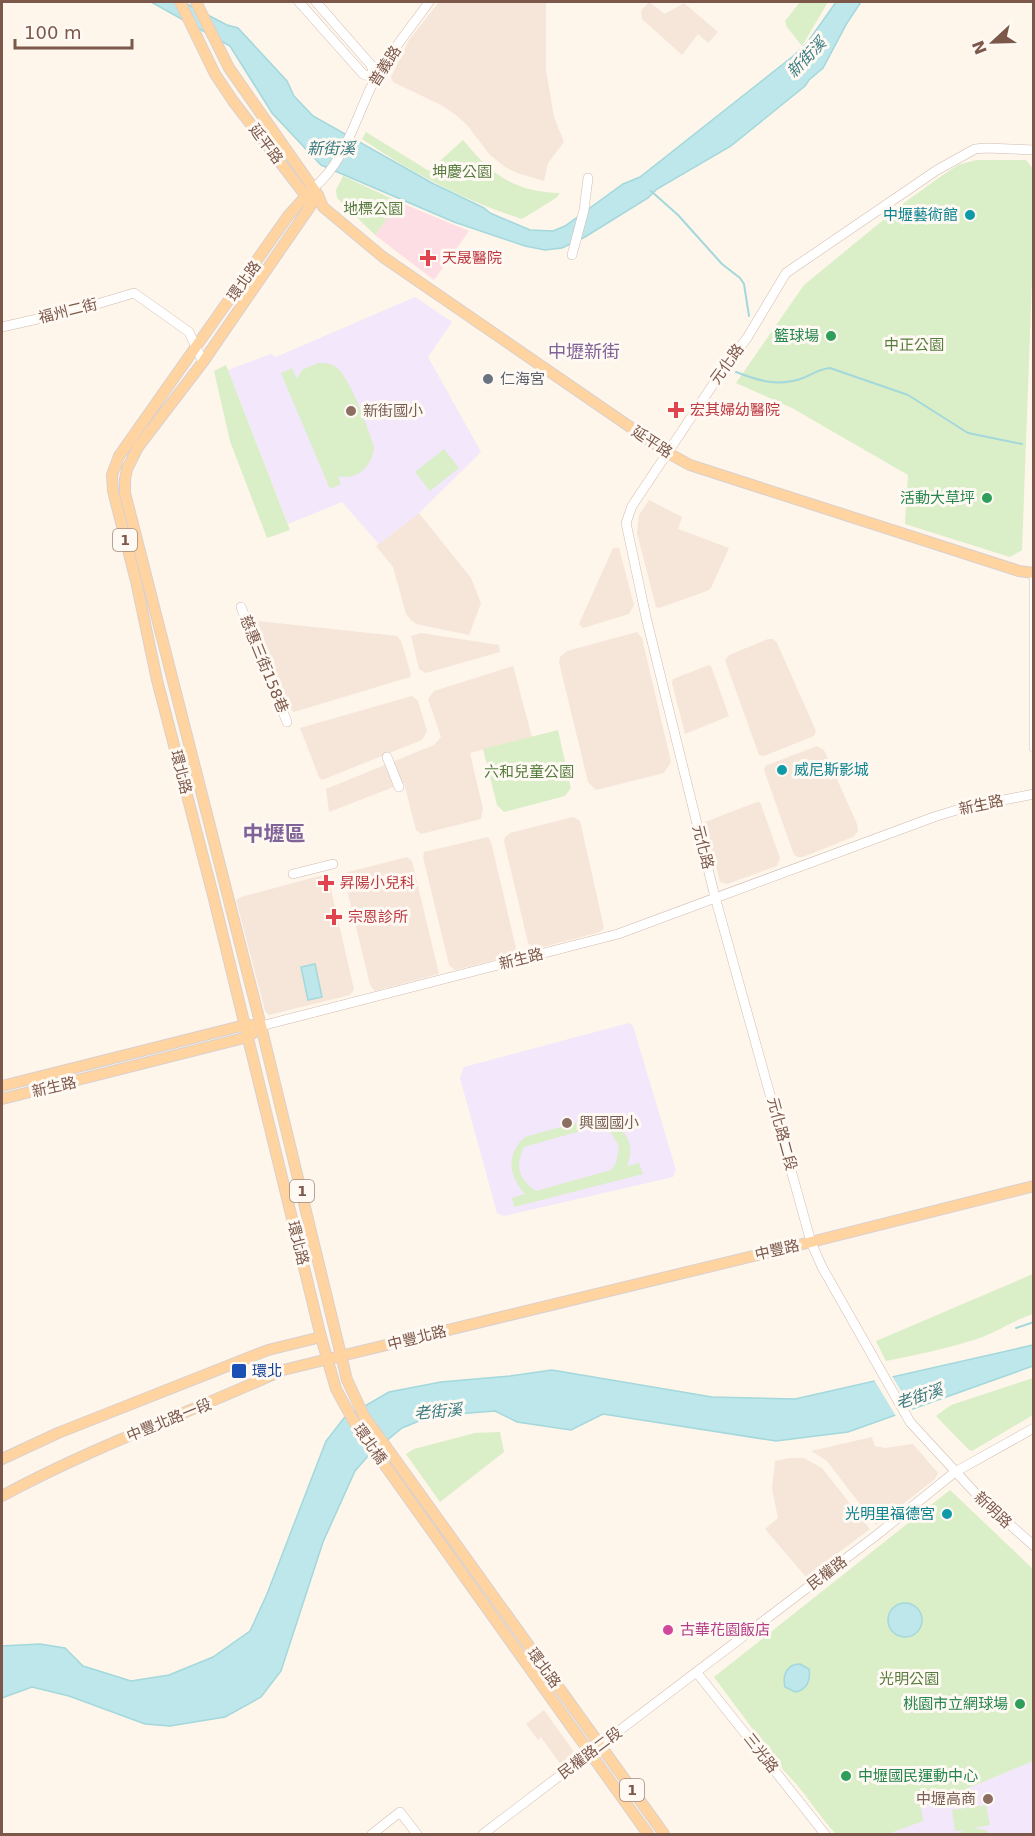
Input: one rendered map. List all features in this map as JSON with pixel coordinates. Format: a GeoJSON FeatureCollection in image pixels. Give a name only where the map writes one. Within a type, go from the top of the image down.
{"type":"FeatureCollection","features":[{"type":"Feature","properties":{"kind":"main road","name":"延平路"},"geometry":{"type":"LineString","coordinates":[[180,2],[215,74],[233,101],[316,195],[383,257],[668,453],[690,465],[1019,571],[1034,573]]}},
{"type":"Feature","properties":{"kind":"main road","name":"延平路"},"geometry":{"type":"LineString","coordinates":[[196,2],[229,68],[316,195]]}},
{"type":"Feature","properties":{"kind":"main road","name":"環北路"},"geometry":{"type":"LineString","coordinates":[[316,195],[288,216],[119,456],[112,475],[113,491],[136,581],[157,680],[213,895],[321,1337],[336,1389],[345,1407]]}},
{"type":"Feature","properties":{"kind":"main road","name":"環北路"},"geometry":{"type":"LineString","coordinates":[[316,195],[203,362],[138,447],[127,469],[125,479],[128,504],[261,1026],[341,1357],[347,1380],[356,1400]]}},
{"type":"Feature","properties":{"kind":"main road"},"geometry":{"type":"LineString","coordinates":[[2,1086],[245,1025],[261,1026]]}},
{"type":"Feature","properties":{"kind":"main road","name":"新生路"},"geometry":{"type":"LineString","coordinates":[[2,1099],[248,1037],[261,1026]]}},
{"type":"Feature","properties":{"kind":"main road","name":"中豐路"},"geometry":{"type":"LineString","coordinates":[[520,1313],[1034,1186]]}},
{"type":"Feature","properties":{"kind":"main road","name":"中豐北路"},"geometry":{"type":"LineString","coordinates":[[341,1357],[520,1313]]}},
{"type":"Feature","properties":{"kind":"main road"},"geometry":{"type":"LineString","coordinates":[[321,1337],[341,1357]]}},
{"type":"Feature","properties":{"kind":"main road","name":"中豐北路一段"},"geometry":{"type":"LineString","coordinates":[[2,1459],[58,1433],[257,1354],[321,1337]]}},
{"type":"Feature","properties":{"kind":"main road","name":"中豐北路一段"},"geometry":{"type":"LineString","coordinates":[[2,1496],[61,1464],[225,1397],[283,1370],[341,1357]]}},
{"type":"Feature","properties":{"kind":"main road","name":"環北橋"},"geometry":{"type":"LineString","coordinates":[[356,1400],[364,1416],[406,1473]]}},
{"type":"Feature","properties":{"kind":"main road","name":"環北橋"},"geometry":{"type":"LineString","coordinates":[[345,1407],[396,1481]]}},
{"type":"Feature","properties":{"kind":"main road","name":"環北路"},"geometry":{"type":"LineString","coordinates":[[406,1473],[600,1745]]}},
{"type":"Feature","properties":{"kind":"main road","name":"環北路"},"geometry":{"type":"LineString","coordinates":[[396,1481],[590,1753]]}},
{"type":"Feature","properties":{"kind":"main road","name":"1"},"geometry":{"type":"LineString","coordinates":[[600,1745],[664,1834]]}},
{"type":"Feature","properties":{"kind":"main road","name":"1"},"geometry":{"type":"LineString","coordinates":[[590,1753],[648,1834]]}},
{"type":"Feature","properties":{"kind":"street"},"geometry":{"type":"LineString","coordinates":[[299,2],[363,74],[375,79]]}},
{"type":"Feature","properties":{"kind":"street"},"geometry":{"type":"LineString","coordinates":[[316,2],[371,65],[375,79]]}},
{"type":"Feature","properties":{"kind":"street","name":"普義路"},"geometry":{"type":"LineString","coordinates":[[316,195],[349,135],[375,79],[429,2]]}},
{"type":"Feature","properties":{"kind":"street","name":"元化路"},"geometry":{"type":"LineString","coordinates":[[715,897],[646,617],[626,523],[632,506],[720,374],[747,338],[786,273],[938,170],[975,149],[1034,150]]}},
{"type":"Feature","properties":{"kind":"street"},"geometry":{"type":"LineString","coordinates":[[572,255],[584,210],[588,178]]}},
{"type":"Feature","properties":{"kind":"street","name":"福州二街"},"geometry":{"type":"LineString","coordinates":[[2,327],[77,310],[134,293],[189,332],[196,346]]}},
{"type":"Feature","properties":{"kind":"street"},"geometry":{"type":"LineString","coordinates":[[196,346],[203,362]]}},
{"type":"Feature","properties":{"kind":"street"},"geometry":{"type":"LineString","coordinates":[[1034,573],[1034,748]]}},
{"type":"Feature","properties":{"kind":"street","name":"慈惠三街158巷"},"geometry":{"type":"LineString","coordinates":[[241,607],[287,722]]}},
{"type":"Feature","properties":{"kind":"street"},"geometry":{"type":"LineString","coordinates":[[177,755],[190,751]]}},
{"type":"Feature","properties":{"kind":"street"},"geometry":{"type":"LineString","coordinates":[[387,757],[399,787]]}},
{"type":"Feature","properties":{"kind":"street","name":"新生路"},"geometry":{"type":"LineString","coordinates":[[261,1026],[618,934],[934,817],[963,808],[1034,794]]}},
{"type":"Feature","properties":{"kind":"street"},"geometry":{"type":"LineString","coordinates":[[293,874],[333,864]]}},
{"type":"Feature","properties":{"kind":"street"},"geometry":{"type":"LineString","coordinates":[[213,895],[226,892]]}},
{"type":"Feature","properties":{"kind":"street","name":"元化路二段"},"geometry":{"type":"LineString","coordinates":[[715,897],[812,1242],[822,1267],[910,1422],[955,1472]]}},
{"type":"Feature","properties":{"kind":"street","name":"民權路"},"geometry":{"type":"LineString","coordinates":[[697,1672],[878,1534],[955,1472],[1034,1428]]}},
{"type":"Feature","properties":{"kind":"street","name":"新明路"},"geometry":{"type":"LineString","coordinates":[[955,1472],[979,1497],[1033,1545]]}},
{"type":"Feature","properties":{"kind":"street","name":"民權路二段"},"geometry":{"type":"LineString","coordinates":[[483,1834],[697,1672]]}},
{"type":"Feature","properties":{"kind":"street","name":"三光路"},"geometry":{"type":"LineString","coordinates":[[697,1672],[825,1834]]}},
{"type":"Feature","properties":{"kind":"street"},"geometry":{"type":"LineString","coordinates":[[372,1834],[400,1812],[417,1834]]}},
{"type":"Feature","properties":{"kind":"shaded area"},"geometry":{"type":"Polygon","coordinates":[[[439,2],[546,2],[546,70],[554,117],[564,142],[548,163],[544,181],[505,167],[490,155],[467,125],[456,115],[441,105],[393,82],[391,77],[409,40],[439,2]]]}},
{"type":"Feature","properties":{"kind":"shaded area"},"geometry":{"type":"Polygon","coordinates":[[[649,2],[665,14],[684,3],[718,32],[708,43],[698,34],[682,55],[642,19],[641,11],[649,2]]]}},
{"type":"Feature","properties":{"kind":"shaded area","name":"天晟醫院"},"geometry":{"type":"Polygon","coordinates":[[[399,202],[469,231],[434,280],[375,235],[399,202]]]}},
{"type":"Feature","properties":{"kind":"shaded area","name":"新街國小"},"geometry":{"type":"Polygon","coordinates":[[[415,297],[452,322],[428,357],[481,452],[419,513],[379,544],[342,502],[288,524],[228,370],[271,354],[276,357],[415,297]]]}},
{"type":"Feature","properties":{"kind":"shaded area"},"geometry":{"type":"Polygon","coordinates":[[[649,500],[682,517],[678,529],[729,548],[711,588],[659,608],[656,607],[637,533],[639,515],[649,500]]]}},
{"type":"Feature","properties":{"kind":"shaded area"},"geometry":{"type":"Polygon","coordinates":[[[419,513],[471,578],[481,603],[469,635],[416,624],[411,620],[406,614],[393,567],[376,546],[419,513]]]}},
{"type":"Feature","properties":{"kind":"shaded area"},"geometry":{"type":"Polygon","coordinates":[[[613,548],[619,548],[634,605],[629,614],[583,628],[579,624],[613,548]]]}},
{"type":"Feature","properties":{"kind":"shaded area"},"geometry":{"type":"Polygon","coordinates":[[[258,621],[397,636],[401,641],[410,677],[294,712],[285,706],[253,627],[258,621]]]}},
{"type":"Feature","properties":{"kind":"shaded area"},"geometry":{"type":"Polygon","coordinates":[[[637,632],[642,638],[671,762],[664,773],[596,790],[588,782],[559,662],[560,657],[567,651],[637,632]]]}},
{"type":"Feature","properties":{"kind":"shaded area"},"geometry":{"type":"Polygon","coordinates":[[[421,633],[499,645],[500,652],[426,673],[419,669],[411,636],[421,633]]]}},
{"type":"Feature","properties":{"kind":"shaded area"},"geometry":{"type":"Polygon","coordinates":[[[773,639],[777,643],[816,731],[814,736],[764,756],[759,755],[725,660],[729,655],[773,639]]]}},
{"type":"Feature","properties":{"kind":"shaded area"},"geometry":{"type":"Polygon","coordinates":[[[709,665],[729,716],[685,734],[672,683],[673,679],[709,665]]]}},
{"type":"Feature","properties":{"kind":"shaded area"},"geometry":{"type":"Polygon","coordinates":[[[513,666],[532,737],[470,753],[483,809],[481,819],[421,834],[416,830],[404,783],[329,812],[326,789],[434,745],[441,737],[428,699],[434,691],[513,666]]]}},
{"type":"Feature","properties":{"kind":"shaded area"},"geometry":{"type":"Polygon","coordinates":[[[412,696],[418,701],[427,731],[422,740],[322,780],[319,777],[300,728],[412,696]]]}},
{"type":"Feature","properties":{"kind":"shaded area"},"geometry":{"type":"Polygon","coordinates":[[[817,746],[824,750],[858,831],[853,837],[798,857],[794,855],[764,770],[765,766],[817,746]]]}},
{"type":"Feature","properties":{"kind":"shaded area"},"geometry":{"type":"Polygon","coordinates":[[[760,802],[780,858],[777,866],[727,884],[720,882],[705,822],[760,802]]]}},
{"type":"Feature","properties":{"kind":"shaded area"},"geometry":{"type":"Polygon","coordinates":[[[573,817],[580,821],[604,928],[600,932],[536,949],[528,943],[504,841],[505,837],[510,833],[573,817]]]}},
{"type":"Feature","properties":{"kind":"shaded area"},"geometry":{"type":"Polygon","coordinates":[[[488,837],[516,948],[512,956],[455,970],[449,965],[423,857],[424,852],[488,837]]]}},
{"type":"Feature","properties":{"kind":"shaded area"},"geometry":{"type":"Polygon","coordinates":[[[407,857],[412,861],[439,974],[375,991],[370,985],[344,877],[348,872],[407,857]]]}},
{"type":"Feature","properties":{"kind":"shaded area"},"geometry":{"type":"Polygon","coordinates":[[[323,875],[329,881],[354,989],[350,995],[269,1015],[265,1011],[236,900],[323,875]]]}},
{"type":"Feature","properties":{"kind":"shaded area","name":"興國國小"},"geometry":{"type":"Polygon","coordinates":[[[629,1023],[633,1026],[676,1170],[673,1177],[504,1216],[497,1213],[460,1078],[464,1067],[629,1023]]]}},
{"type":"Feature","properties":{"kind":"shaded area"},"geometry":{"type":"Polygon","coordinates":[[[872,1437],[875,1446],[885,1448],[913,1444],[938,1473],[935,1479],[876,1525],[827,1461],[811,1451],[872,1437]]]}},
{"type":"Feature","properties":{"kind":"shaded area"},"geometry":{"type":"Polygon","coordinates":[[[804,1458],[822,1468],[870,1529],[806,1577],[765,1529],[778,1518],[772,1489],[775,1461],[804,1458]]]}},
{"type":"Feature","properties":{"kind":"shaded area"},"geometry":{"type":"Polygon","coordinates":[[[544,1710],[574,1752],[573,1756],[561,1765],[541,1737],[538,1740],[526,1724],[544,1710]]]}},
{"type":"Feature","properties":{"kind":"shaded area","name":"中壢高商"},"geometry":{"type":"Polygon","coordinates":[[[1033,1761],[1033,1834],[888,1834],[922,1821],[921,1808],[1033,1761]]]}},
{"type":"Feature","properties":{"kind":"green space"},"geometry":{"type":"Polygon","coordinates":[[[800,2],[828,2],[802,46],[785,21],[800,2]]]}},
{"type":"Feature","properties":{"kind":"green space","name":"坤慶公園"},"geometry":{"type":"Polygon","coordinates":[[[366,132],[429,171],[463,140],[473,152],[505,179],[529,189],[560,193],[556,198],[522,219],[480,204],[420,175],[362,139],[366,132]]]}},
{"type":"Feature","properties":{"kind":"green space","name":"中正公園"},"geometry":{"type":"Polygon","coordinates":[[[976,160],[1026,160],[1033,169],[1033,251],[1022,550],[1010,557],[905,524],[908,475],[792,408],[736,383],[804,285],[904,203],[958,165],[976,160]]]}},
{"type":"Feature","properties":{"kind":"green space","name":"地標公園"},"geometry":{"type":"Polygon","coordinates":[[[343,176],[399,202],[375,235],[337,198],[336,190],[343,176]]]}},
{"type":"Feature","properties":{"kind":"green space"},"geometry":{"type":"Polygon","coordinates":[[[318,363],[326,363],[337,368],[348,382],[374,447],[373,454],[363,470],[352,476],[338,476],[341,484],[330,489],[281,373],[292,368],[297,379],[302,370],[318,363]]]}},
{"type":"Feature","properties":{"kind":"green space"},"geometry":{"type":"Polygon","coordinates":[[[226,365],[290,530],[267,538],[230,441],[214,371],[226,365]]]}},
{"type":"Feature","properties":{"kind":"green space"},"geometry":{"type":"Polygon","coordinates":[[[444,449],[459,468],[430,491],[415,472],[444,449]]]}},
{"type":"Feature","properties":{"kind":"green space","name":"六和兒童公園"},"geometry":{"type":"Polygon","coordinates":[[[558,730],[571,788],[565,796],[504,812],[497,805],[483,749],[558,730]]]}},
{"type":"Feature","properties":{"kind":"green space"},"geometry":{"type":"Polygon","coordinates":[[[600,1116],[626,1135],[630,1149],[627,1166],[639,1163],[643,1174],[514,1207],[512,1198],[525,1194],[515,1179],[512,1157],[525,1137],[600,1116]],[[598,1126],[524,1147],[519,1166],[522,1177],[536,1191],[611,1170],[616,1163],[619,1146],[611,1133],[598,1126]]]}},
{"type":"Feature","properties":{"kind":"green space"},"geometry":{"type":"Polygon","coordinates":[[[1033,1274],[1033,1314],[977,1339],[886,1361],[876,1341],[1033,1274]]]}},
{"type":"Feature","properties":{"kind":"green space"},"geometry":{"type":"Polygon","coordinates":[[[1033,1378],[1033,1415],[972,1451],[936,1416],[951,1405],[1033,1378]]]}},
{"type":"Feature","properties":{"kind":"green space"},"geometry":{"type":"Polygon","coordinates":[[[500,1432],[504,1452],[440,1502],[406,1454],[414,1449],[475,1433],[500,1432]]]}},
{"type":"Feature","properties":{"kind":"green space","name":"光明公園"},"geometry":{"type":"Polygon","coordinates":[[[950,1490],[1033,1569],[1033,1761],[921,1808],[923,1821],[888,1834],[836,1834],[784,1771],[714,1677],[950,1490]]]}},
{"type":"Feature","properties":{"kind":"green space"},"geometry":{"type":"Polygon","coordinates":[[[986,1805],[990,1825],[974,1828],[985,1830],[990,1834],[956,1834],[965,1830],[955,1831],[952,1810],[986,1805]]]}},
{"type":"Feature","properties":{"kind":"water","name":"新街溪"},"geometry":{"type":"Polygon","coordinates":[[[151,2],[183,2],[227,25],[238,28],[287,81],[294,96],[313,116],[490,213],[530,230],[553,231],[565,226],[623,184],[640,177],[792,57],[807,43],[836,2],[861,2],[823,68],[805,86],[731,146],[657,189],[648,198],[585,237],[562,248],[545,250],[525,246],[454,222],[321,165],[272,113],[230,46],[151,2]]]}},
{"type":"Feature","properties":{"kind":"water"},"geometry":{"type":"Polygon","coordinates":[[[315,964],[322,997],[308,1000],[301,967],[315,964]]]}},
{"type":"Feature","properties":{"kind":"water","name":"老街溪"},"geometry":{"type":"Polygon","coordinates":[[[1033,1345],[1033,1366],[848,1432],[776,1441],[603,1414],[571,1430],[517,1422],[495,1411],[431,1416],[402,1428],[368,1456],[355,1471],[323,1542],[281,1671],[261,1697],[225,1717],[170,1726],[145,1724],[69,1696],[32,1687],[2,1698],[2,1646],[40,1644],[65,1648],[83,1666],[131,1681],[169,1675],[213,1657],[250,1631],[267,1594],[326,1441],[344,1418],[389,1392],[441,1382],[552,1370],[712,1397],[795,1399],[1033,1345]]]}},
{"type":"Feature","properties":{"kind":"water"},"geometry":{"type":"Polygon","coordinates":[[[905,1603],[917,1608],[922,1620],[917,1632],[905,1637],[893,1632],[888,1620],[893,1608],[905,1603]]]}},
{"type":"Feature","properties":{"kind":"water"},"geometry":{"type":"Polygon","coordinates":[[[800,1664],[809,1669],[809,1677],[805,1687],[795,1692],[785,1687],[784,1678],[789,1668],[800,1664]]]}},
{"type":"Feature","properties":{"kind":"pier"},"geometry":{"type":"Polygon","coordinates":[[[891,1374],[914,1413],[897,1418],[873,1378],[891,1374]]]}},
{"type":"Feature","properties":{"kind":"waterway"},"geometry":{"type":"LineString","coordinates":[[651,191],[678,215],[722,264],[740,278],[744,284],[749,316]]}},
{"type":"Feature","properties":{"kind":"waterway"},"geometry":{"type":"LineString","coordinates":[[736,372],[761,380],[786,382],[830,368],[908,395],[968,433],[1022,444]]}},
{"type":"Feature","properties":{"kind":"waterway"},"geometry":{"type":"LineString","coordinates":[[1016,1328],[1034,1322]]}},
{"type":"Feature","properties":{"kind":"place","name":"中壢藝術館"},"geometry":{"type":"Point","coordinates":[970,215]}},
{"type":"Feature","properties":{"kind":"place","name":"天晟醫院"},"geometry":{"type":"Point","coordinates":[428,258]}},
{"type":"Feature","properties":{"kind":"place","name":"籃球場"},"geometry":{"type":"Point","coordinates":[831,336]}},
{"type":"Feature","properties":{"kind":"place","name":"仁海宮"},"geometry":{"type":"Point","coordinates":[488,379]}},
{"type":"Feature","properties":{"kind":"place","name":"宏其婦幼醫院"},"geometry":{"type":"Point","coordinates":[676,410]}},
{"type":"Feature","properties":{"kind":"place","name":"新街國小"},"geometry":{"type":"Point","coordinates":[351,411]}},
{"type":"Feature","properties":{"kind":"place","name":"活動大草坪"},"geometry":{"type":"Point","coordinates":[987,498]}},
{"type":"Feature","properties":{"kind":"place","name":"威尼斯影城"},"geometry":{"type":"Point","coordinates":[782,770]}},
{"type":"Feature","properties":{"kind":"place","name":"昇陽小兒科"},"geometry":{"type":"Point","coordinates":[326,883]}},
{"type":"Feature","properties":{"kind":"place","name":"宗恩診所"},"geometry":{"type":"Point","coordinates":[334,917]}},
{"type":"Feature","properties":{"kind":"place","name":"興國國小"},"geometry":{"type":"Point","coordinates":[567,1123]}},
{"type":"Feature","properties":{"kind":"place","name":"環北"},"geometry":{"type":"Point","coordinates":[239,1371]}},
{"type":"Feature","properties":{"kind":"place","name":"光明里福德宮"},"geometry":{"type":"Point","coordinates":[947,1514]}},
{"type":"Feature","properties":{"kind":"place","name":"古華花園飯店"},"geometry":{"type":"Point","coordinates":[668,1630]}},
{"type":"Feature","properties":{"kind":"place","name":"桃園市立網球場"},"geometry":{"type":"Point","coordinates":[1020,1704]}},
{"type":"Feature","properties":{"kind":"place","name":"中壢國民運動中心"},"geometry":{"type":"Point","coordinates":[846,1776]}},
{"type":"Feature","properties":{"kind":"place","name":"中壢高商"},"geometry":{"type":"Point","coordinates":[988,1799]}},
{"type":"Feature","properties":{"kind":"district","name":"中壢新街"},"geometry":{"type":"Point","coordinates":[584,352]}},
{"type":"Feature","properties":{"kind":"district","name":"中壢區"},"geometry":{"type":"Point","coordinates":[274,834]}}]}
